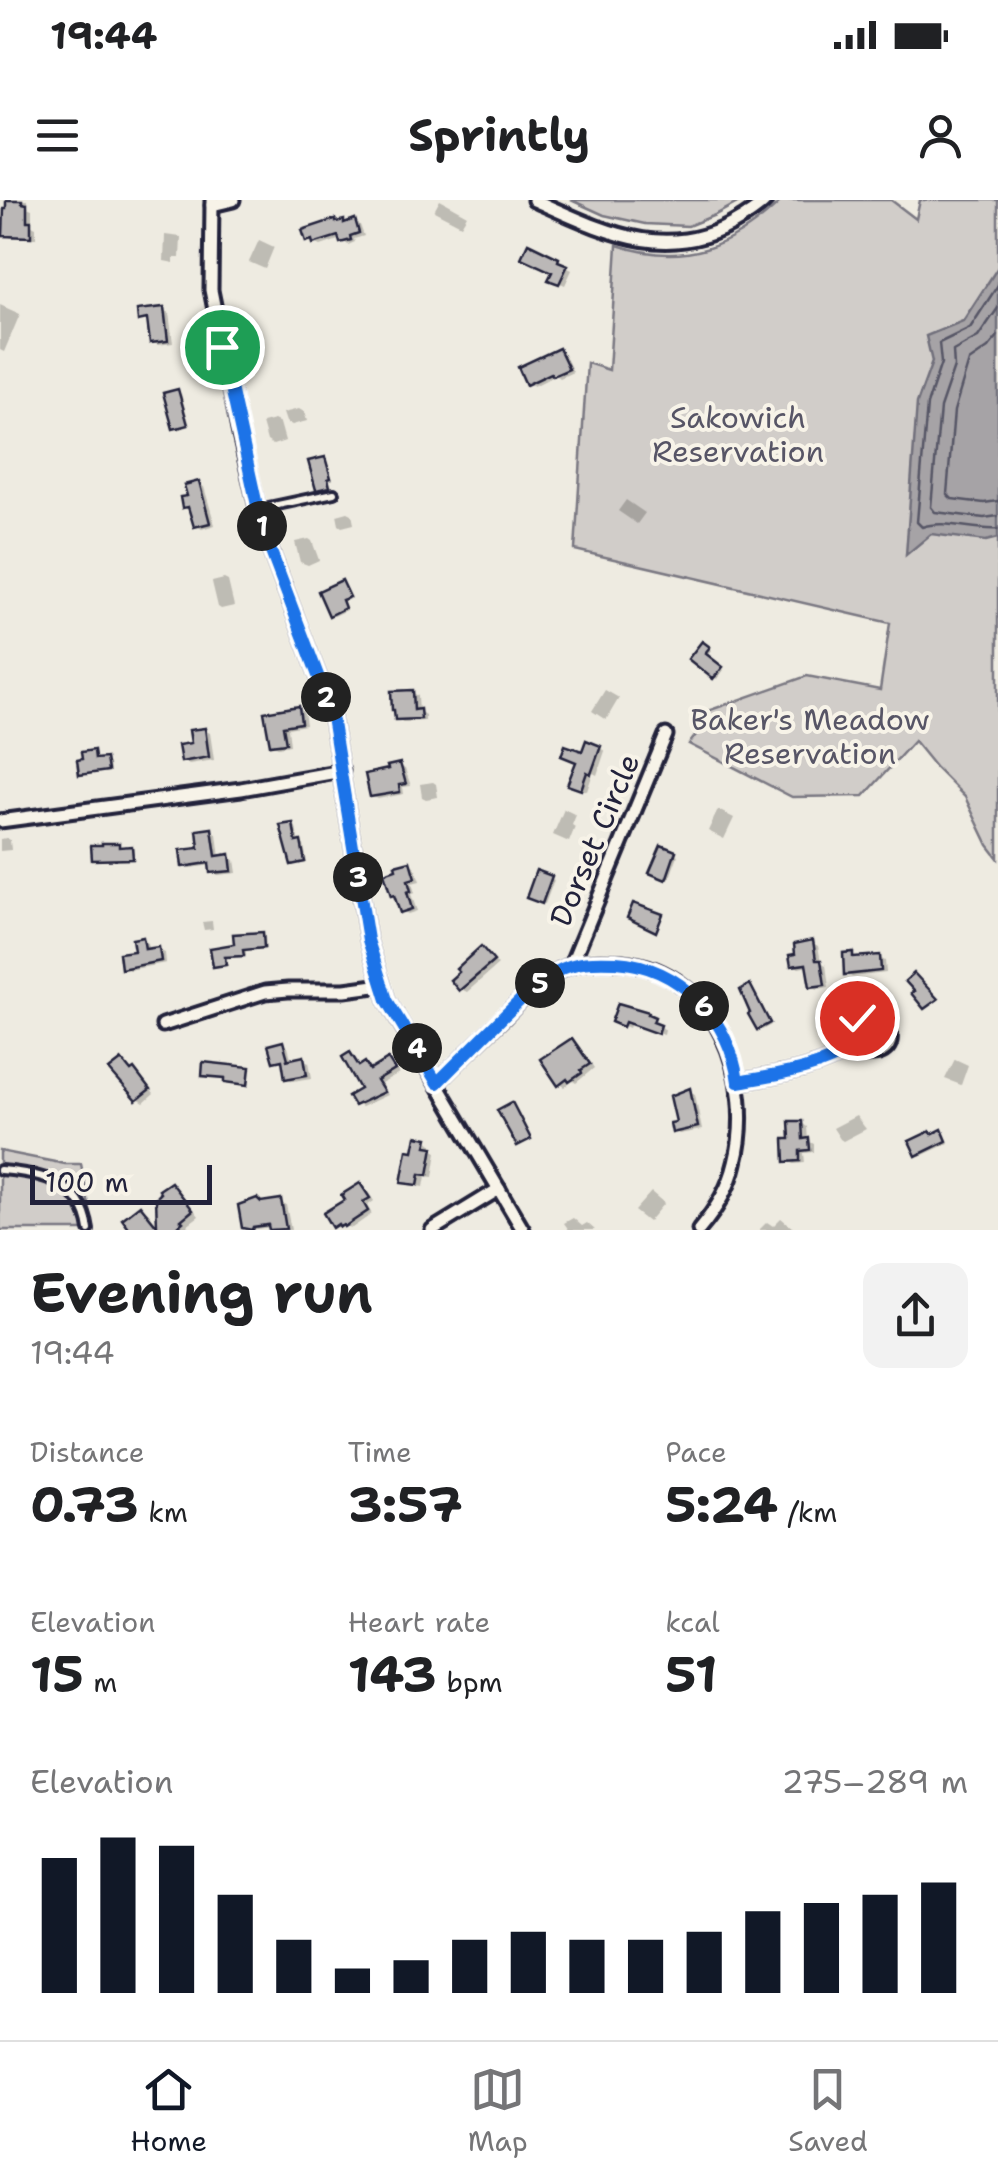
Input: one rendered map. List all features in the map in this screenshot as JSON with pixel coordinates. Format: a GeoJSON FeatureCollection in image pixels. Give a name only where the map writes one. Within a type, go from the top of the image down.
{"type":"FeatureCollection","features":[{"type":"Feature","properties":{"kind":"street"},"geometry":{"type":"LineString","coordinates":[[233,200],[212,202],[211,290],[262,528],[325,694],[342,770],[368,940],[387,1000],[524,1230]]}},
{"type":"Feature","properties":{"kind":"street"},"geometry":{"type":"LineString","coordinates":[[534,200],[606,232],[657,242],[712,234],[766,200]]}},
{"type":"Feature","properties":{"kind":"street","name":"Dorset Circle"},"geometry":{"type":"LineString","coordinates":[[571,965],[666,735]]}},
{"type":"Feature","properties":{"kind":"street"},"geometry":{"type":"LineString","coordinates":[[0,822],[241,789],[342,770]]}},
{"type":"Feature","properties":{"kind":"street"},"geometry":{"type":"LineString","coordinates":[[437,1083],[555,972],[587,962],[626,962],[673,978],[695,996],[714,1020],[733,1059],[738,1082],[740,1134],[735,1164],[716,1207],[698,1230]]}},
{"type":"Feature","properties":{"kind":"street"},"geometry":{"type":"LineString","coordinates":[[163,1025],[265,992],[382,985]]}},
{"type":"Feature","properties":{"kind":"street"},"geometry":{"type":"LineString","coordinates":[[738,1082],[814,1066],[853,1047]]}},
{"type":"Feature","properties":{"kind":"street"},"geometry":{"type":"LineString","coordinates":[[432,1230],[499,1189]]}},
{"type":"Feature","properties":{"kind":"lane"},"geometry":{"type":"LineString","coordinates":[[258,509],[334,493]]}},
{"type":"Feature","properties":{"kind":"lane"},"geometry":{"type":"LineString","coordinates":[[0,1170],[33,1173],[60,1184],[77,1199],[89,1230]]}},
{"type":"Feature","properties":{"kind":"green space"},"geometry":{"type":"Polygon","coordinates":[[[571,200],[739,202],[688,226],[645,224],[604,215],[571,200]]]}},
{"type":"Feature","properties":{"kind":"green space","name":"Sakowich Reservation"},"geometry":{"type":"Polygon","coordinates":[[[782,200],[891,200],[916,219],[920,200],[998,200],[998,858],[965,797],[914,741],[864,796],[792,797],[689,744],[699,731],[702,713],[807,676],[880,690],[890,623],[575,550],[587,363],[609,370],[617,245],[664,254],[706,249],[745,230],[782,200]]]}},
{"type":"Feature","properties":{"kind":"green space"},"geometry":{"type":"Polygon","coordinates":[[[0,1151],[81,1164],[94,1230],[0,1230],[0,1151]]]}},
{"type":"Feature","properties":{"kind":"water"},"geometry":{"type":"Polygon","coordinates":[[[998,267],[998,538],[986,541],[931,534],[906,555],[917,403],[932,362],[926,336],[963,321],[998,267]]]}},
{"type":"Feature","properties":{"kind":"building"},"geometry":{"type":"Polygon","coordinates":[[[6,200],[27,204],[31,237],[3,236],[6,200]]]}},
{"type":"Feature","properties":{"kind":"building"},"geometry":{"type":"Polygon","coordinates":[[[335,219],[344,223],[355,219],[359,233],[340,243],[338,236],[313,244],[312,240],[306,242],[302,230],[335,219]]]}},
{"type":"Feature","properties":{"kind":"building"},"geometry":{"type":"Polygon","coordinates":[[[528,243],[568,265],[559,284],[548,280],[552,272],[521,258],[528,243]]]}},
{"type":"Feature","properties":{"kind":"building"},"geometry":{"type":"Polygon","coordinates":[[[164,307],[168,341],[150,343],[147,319],[138,321],[137,310],[164,307]]]}},
{"type":"Feature","properties":{"kind":"building"},"geometry":{"type":"Polygon","coordinates":[[[559,348],[569,369],[526,385],[518,367],[559,348]]]}},
{"type":"Feature","properties":{"kind":"building"},"geometry":{"type":"Polygon","coordinates":[[[178,389],[188,425],[173,429],[163,393],[178,389]]]}},
{"type":"Feature","properties":{"kind":"building"},"geometry":{"type":"Polygon","coordinates":[[[325,457],[330,487],[316,490],[308,461],[325,457]]]}},
{"type":"Feature","properties":{"kind":"building"},"geometry":{"type":"Polygon","coordinates":[[[199,481],[210,523],[194,527],[188,507],[182,508],[180,497],[187,496],[184,485],[199,481]]]}},
{"type":"Feature","properties":{"kind":"building"},"geometry":{"type":"Polygon","coordinates":[[[342,580],[350,597],[342,600],[345,608],[329,616],[318,591],[342,580]]]}},
{"type":"Feature","properties":{"kind":"building"},"geometry":{"type":"Polygon","coordinates":[[[702,641],[710,647],[705,653],[723,667],[713,679],[688,659],[702,641]]]}},
{"type":"Feature","properties":{"kind":"building"},"geometry":{"type":"Polygon","coordinates":[[[413,690],[414,710],[420,709],[421,719],[395,720],[391,691],[413,690]]]}},
{"type":"Feature","properties":{"kind":"building"},"geometry":{"type":"Polygon","coordinates":[[[299,706],[301,723],[283,726],[286,743],[270,745],[264,712],[299,706]]]}},
{"type":"Feature","properties":{"kind":"building"},"geometry":{"type":"Polygon","coordinates":[[[205,728],[209,757],[181,762],[178,745],[191,743],[189,730],[205,728]]]}},
{"type":"Feature","properties":{"kind":"building"},"geometry":{"type":"Polygon","coordinates":[[[586,740],[601,746],[581,790],[567,785],[576,762],[561,756],[565,745],[582,751],[586,740]]]}},
{"type":"Feature","properties":{"kind":"building"},"geometry":{"type":"Polygon","coordinates":[[[94,750],[95,759],[106,758],[108,771],[79,775],[77,760],[82,759],[81,752],[94,750]]]}},
{"type":"Feature","properties":{"kind":"building"},"geometry":{"type":"Polygon","coordinates":[[[400,763],[406,784],[399,785],[400,792],[370,797],[365,774],[400,763]]]}},
{"type":"Feature","properties":{"kind":"building"},"geometry":{"type":"Polygon","coordinates":[[[293,823],[305,862],[291,865],[280,825],[293,823]]]}},
{"type":"Feature","properties":{"kind":"building"},"geometry":{"type":"Polygon","coordinates":[[[212,828],[216,856],[230,854],[232,871],[210,873],[209,863],[182,867],[180,850],[199,848],[197,830],[212,828]]]}},
{"type":"Feature","properties":{"kind":"building"},"geometry":{"type":"Polygon","coordinates":[[[91,845],[132,846],[133,859],[92,860],[91,845]]]}},
{"type":"Feature","properties":{"kind":"building"},"geometry":{"type":"Polygon","coordinates":[[[661,845],[676,851],[666,880],[649,873],[661,845]]]}},
{"type":"Feature","properties":{"kind":"building"},"geometry":{"type":"Polygon","coordinates":[[[410,861],[415,878],[408,880],[411,891],[407,892],[412,909],[400,913],[384,873],[410,861]]]}},
{"type":"Feature","properties":{"kind":"building"},"geometry":{"type":"Polygon","coordinates":[[[536,870],[552,876],[542,904],[526,898],[536,870]]]}},
{"type":"Feature","properties":{"kind":"building"},"geometry":{"type":"Polygon","coordinates":[[[633,903],[663,914],[656,932],[627,918],[633,903]]]}},
{"type":"Feature","properties":{"kind":"building"},"geometry":{"type":"Polygon","coordinates":[[[263,932],[264,948],[243,950],[244,956],[225,957],[226,965],[213,967],[210,948],[234,944],[233,934],[263,932]]]}},
{"type":"Feature","properties":{"kind":"building"},"geometry":{"type":"Polygon","coordinates":[[[143,937],[145,949],[159,947],[161,961],[121,969],[119,953],[134,951],[132,939],[143,937]]]}},
{"type":"Feature","properties":{"kind":"building"},"geometry":{"type":"Polygon","coordinates":[[[813,940],[825,985],[810,987],[806,964],[791,966],[789,955],[795,954],[794,944],[813,940]]]}},
{"type":"Feature","properties":{"kind":"building"},"geometry":{"type":"Polygon","coordinates":[[[481,946],[494,961],[459,991],[450,980],[481,946]]]}},
{"type":"Feature","properties":{"kind":"building"},"geometry":{"type":"Polygon","coordinates":[[[853,952],[853,957],[880,955],[881,971],[844,975],[843,953],[853,952]]]}},
{"type":"Feature","properties":{"kind":"building"},"geometry":{"type":"Polygon","coordinates":[[[914,973],[938,999],[924,1009],[905,981],[914,973]]]}},
{"type":"Feature","properties":{"kind":"building"},"geometry":{"type":"Polygon","coordinates":[[[750,984],[770,1023],[757,1030],[740,990],[750,984]]]}},
{"type":"Feature","properties":{"kind":"building"},"geometry":{"type":"Polygon","coordinates":[[[618,1003],[649,1012],[655,1017],[653,1022],[661,1025],[658,1034],[625,1022],[623,1027],[611,1022],[618,1003]]]}},
{"type":"Feature","properties":{"kind":"building"},"geometry":{"type":"Polygon","coordinates":[[[572,1038],[590,1064],[558,1086],[540,1059],[572,1038]]]}},
{"type":"Feature","properties":{"kind":"building"},"geometry":{"type":"Polygon","coordinates":[[[283,1041],[286,1060],[304,1056],[307,1075],[285,1079],[282,1060],[273,1062],[268,1045],[283,1041]]]}},
{"type":"Feature","properties":{"kind":"building"},"geometry":{"type":"Polygon","coordinates":[[[350,1052],[359,1066],[365,1062],[370,1070],[388,1059],[395,1070],[377,1081],[384,1092],[354,1106],[348,1096],[360,1089],[342,1057],[350,1052]]]}},
{"type":"Feature","properties":{"kind":"building"},"geometry":{"type":"Polygon","coordinates":[[[122,1060],[150,1090],[136,1101],[109,1070],[122,1060]]]}},
{"type":"Feature","properties":{"kind":"building"},"geometry":{"type":"Polygon","coordinates":[[[203,1062],[250,1067],[248,1085],[202,1076],[203,1062]]]}},
{"type":"Feature","properties":{"kind":"building"},"geometry":{"type":"Polygon","coordinates":[[[690,1088],[698,1127],[672,1133],[670,1123],[676,1122],[670,1096],[690,1088]]]}},
{"type":"Feature","properties":{"kind":"building"},"geometry":{"type":"Polygon","coordinates":[[[512,1102],[531,1139],[517,1146],[497,1110],[512,1102]]]}},
{"type":"Feature","properties":{"kind":"building"},"geometry":{"type":"Polygon","coordinates":[[[789,1121],[802,1121],[803,1139],[809,1138],[810,1150],[800,1151],[800,1161],[785,1162],[784,1139],[790,1139],[789,1121]]]}},
{"type":"Feature","properties":{"kind":"building"},"geometry":{"type":"Polygon","coordinates":[[[942,1129],[947,1141],[916,1156],[909,1141],[942,1129]]]}},
{"type":"Feature","properties":{"kind":"building"},"geometry":{"type":"Polygon","coordinates":[[[416,1136],[428,1138],[426,1146],[433,1147],[428,1175],[420,1174],[418,1185],[401,1183],[407,1150],[413,1151],[416,1136]]]}},
{"type":"Feature","properties":{"kind":"building"},"geometry":{"type":"Polygon","coordinates":[[[171,1182],[193,1210],[183,1222],[173,1230],[130,1230],[122,1219],[140,1205],[157,1226],[156,1198],[159,1190],[171,1182]]]}},
{"type":"Feature","properties":{"kind":"building"},"geometry":{"type":"Polygon","coordinates":[[[360,1183],[370,1198],[363,1202],[368,1211],[344,1227],[338,1224],[332,1228],[323,1213],[344,1200],[341,1195],[360,1183]]]}},
{"type":"Feature","properties":{"kind":"building"},"geometry":{"type":"Polygon","coordinates":[[[257,1198],[261,1202],[281,1199],[286,1229],[269,1230],[268,1225],[252,1230],[242,1228],[238,1205],[257,1198]]]}},
{"type":"Feature","properties":{"kind":"route"},"geometry":{"type":"LineString","coordinates":[[222,347],[262,528],[332,717],[368,940],[387,1000],[437,1083],[542,981],[571,965],[587,962],[626,962],[673,978],[704,1007],[721,1032],[738,1082],[832,1060],[853,1047],[850,1030],[857,1018]]}},
{"type":"Feature","properties":{"kind":"park label","name":"Baker's Meadow Reservation"},"geometry":{"type":"Point","coordinates":[810,737]}}]}
